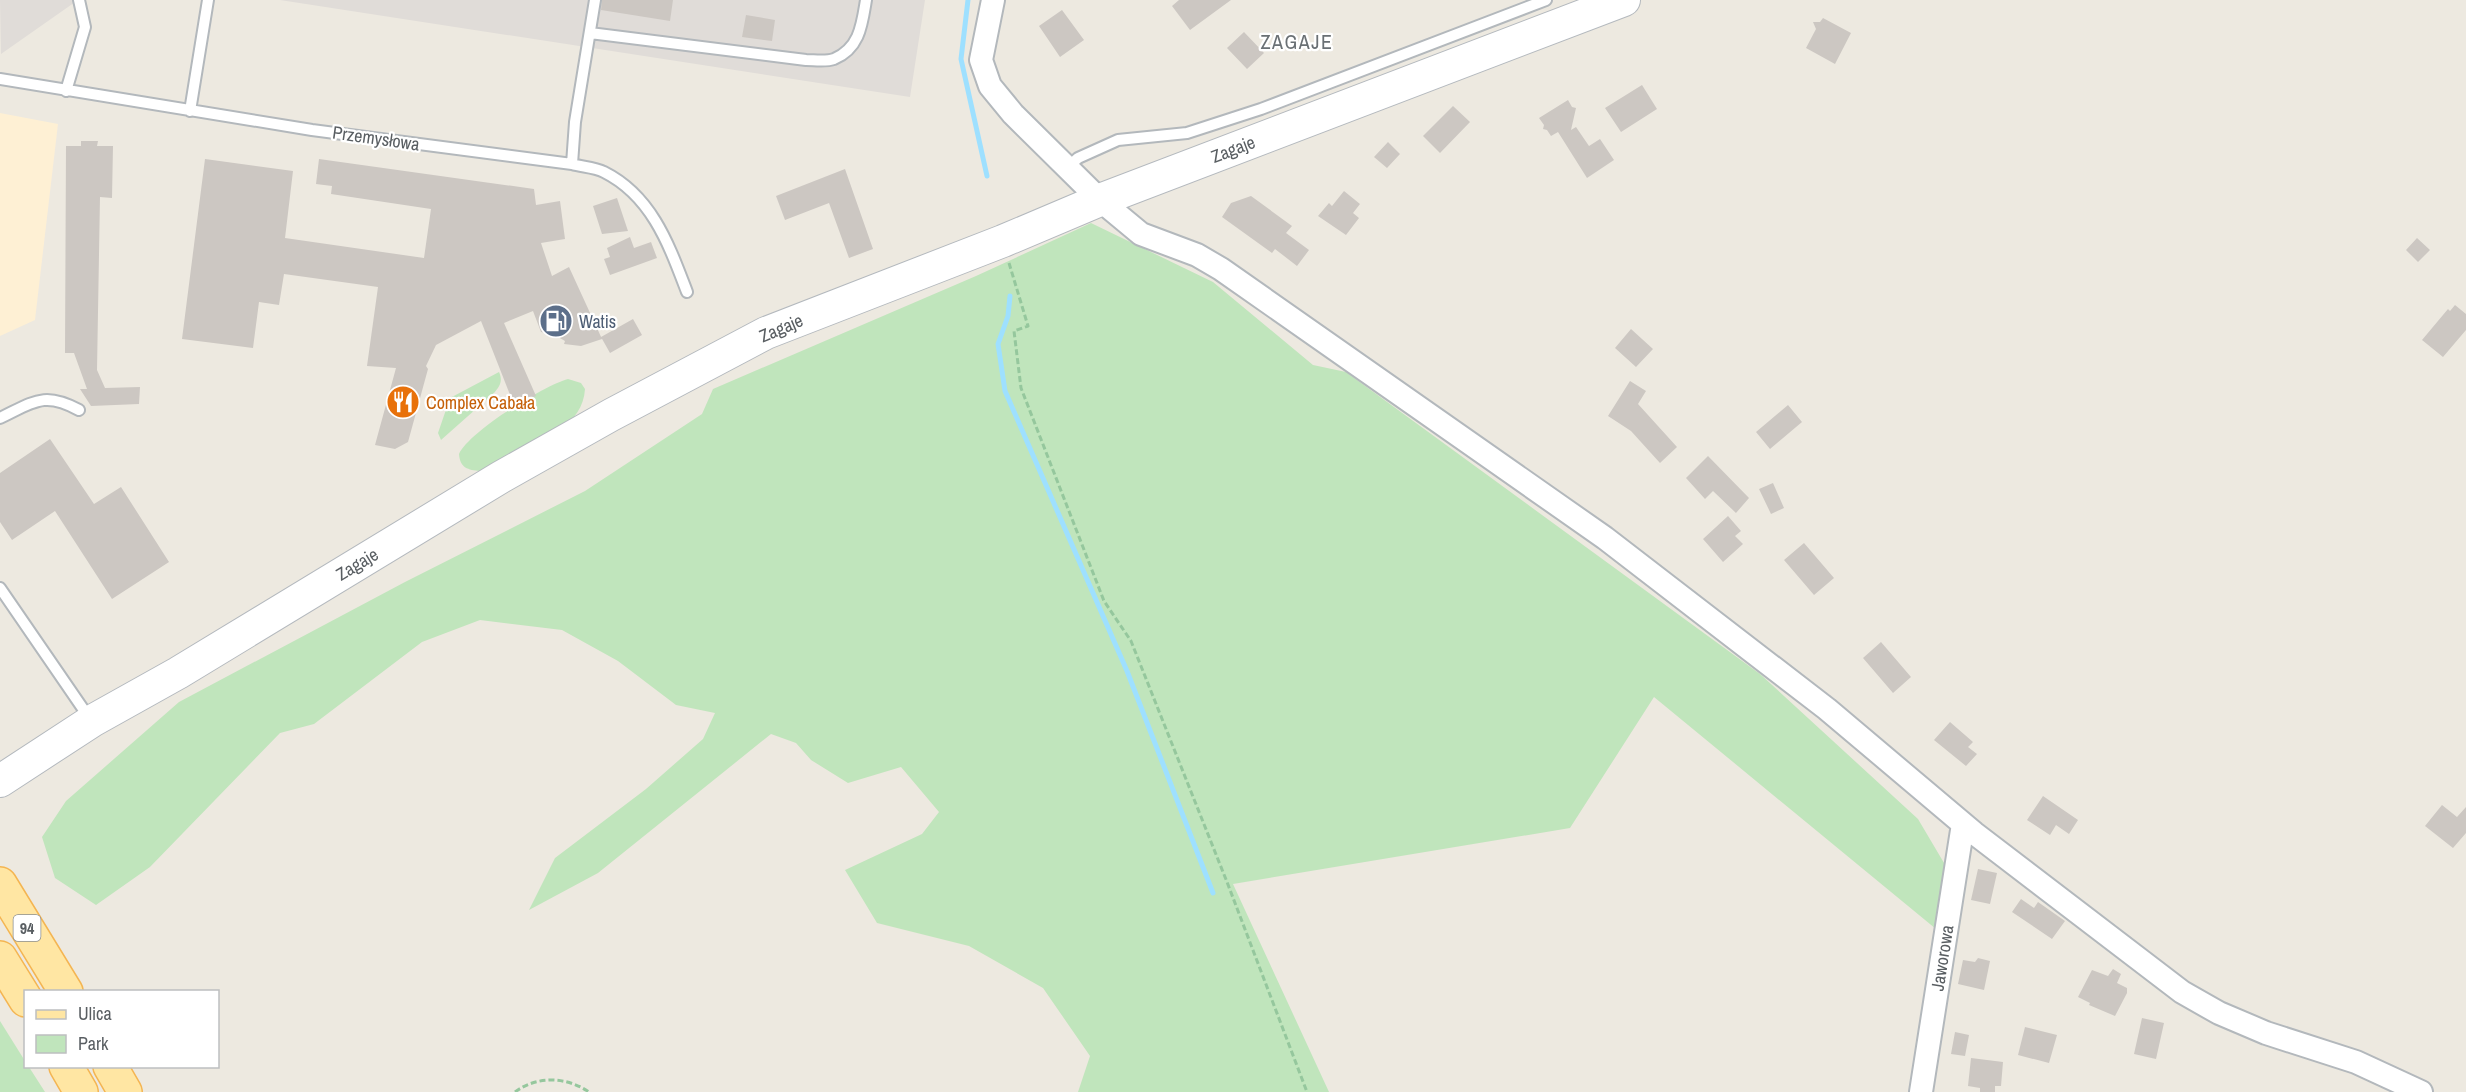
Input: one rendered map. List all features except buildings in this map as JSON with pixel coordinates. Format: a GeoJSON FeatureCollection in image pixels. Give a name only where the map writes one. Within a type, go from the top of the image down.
{"type":"FeatureCollection","features":[{"type":"Feature","properties":{"kind":"main road","name":"Zagaje"},"geometry":{"type":"LineString","coordinates":[[0,781],[92,721],[178,673],[492,482],[766,333],[1003,241],[1100,200],[1624,0]]}},
{"type":"Feature","properties":{"kind":"main road","name":"94"},"geometry":{"type":"LineString","coordinates":[[0,884],[65,990]]}},
{"type":"Feature","properties":{"kind":"main road","name":"94"},"geometry":{"type":"LineString","coordinates":[[0,958],[24,997]]}},
{"type":"Feature","properties":{"kind":"main road"},"geometry":{"type":"LineString","coordinates":[[67,1068],[81,1092]]}},
{"type":"Feature","properties":{"kind":"main road"},"geometry":{"type":"LineString","coordinates":[[111,1068],[125,1092]]}},
{"type":"Feature","properties":{"kind":"street"},"geometry":{"type":"LineString","coordinates":[[993,0],[981,60],[990,86],[1012,114],[1067,168],[1100,200],[1141,234],[1197,255],[1221,269],[1605,538],[1827,709],[1963,824],[2182,992],[2219,1013],[2257,1029],[2314,1050],[2356,1062],[2421,1092]]}},
{"type":"Feature","properties":{"kind":"street","name":"Jaworowa"},"geometry":{"type":"LineString","coordinates":[[1921,1092],[1963,824]]}},
{"type":"Feature","properties":{"kind":"lane"},"geometry":{"type":"LineString","coordinates":[[66,91],[85,27],[79,0]]}},
{"type":"Feature","properties":{"kind":"lane"},"geometry":{"type":"LineString","coordinates":[[190,111],[208,0]]}},
{"type":"Feature","properties":{"kind":"lane"},"geometry":{"type":"LineString","coordinates":[[572,164],[575,122],[594,0]]}},
{"type":"Feature","properties":{"kind":"lane"},"geometry":{"type":"LineString","coordinates":[[590,33],[806,60],[833,59],[851,48],[861,31],[866,0]]}},
{"type":"Feature","properties":{"kind":"lane"},"geometry":{"type":"LineString","coordinates":[[1067,168],[1078,158],[1118,140],[1187,133],[1293,97],[1546,0]]}},
{"type":"Feature","properties":{"kind":"lane","name":"Przemysłowa"},"geometry":{"type":"LineString","coordinates":[[0,79],[190,111],[572,164],[602,171],[628,187],[651,212],[668,240],[687,292]]}},
{"type":"Feature","properties":{"kind":"lane"},"geometry":{"type":"LineString","coordinates":[[0,417],[40,399],[61,400],[79,410]]}},
{"type":"Feature","properties":{"kind":"lane"},"geometry":{"type":"LineString","coordinates":[[0,588],[92,721]]}},
{"type":"Feature","properties":{"kind":"path"},"geometry":{"type":"LineString","coordinates":[[1003,241],[1028,326],[1014,331],[1022,388],[1104,600],[1131,641],[1227,882],[1306,1092]]}},
{"type":"Feature","properties":{"kind":"path"},"geometry":{"type":"LineString","coordinates":[[515,1092],[551,1079],[575,1082],[589,1092]]}},
{"type":"Feature","properties":{"kind":"shaded area"},"geometry":{"type":"Polygon","coordinates":[[[0,0],[78,0],[1,54],[0,0]]]}},
{"type":"Feature","properties":{"kind":"shaded area"},"geometry":{"type":"Polygon","coordinates":[[[280,0],[925,0],[910,97],[280,0]]]}},
{"type":"Feature","properties":{"kind":"shaded area"},"geometry":{"type":"Polygon","coordinates":[[[0,113],[58,124],[35,320],[0,336],[0,113]]]}},
{"type":"Feature","properties":{"kind":"green space"},"geometry":{"type":"Polygon","coordinates":[[[1091,223],[1213,282],[1313,365],[1346,372],[1760,674],[1918,819],[1947,868],[1936,929],[1654,697],[1570,828],[1233,884],[1329,1092],[1078,1092],[1090,1056],[1043,988],[969,946],[877,923],[845,870],[922,834],[939,812],[901,767],[848,783],[811,760],[796,743],[771,734],[598,873],[529,910],[555,858],[646,789],[703,739],[715,713],[676,705],[618,661],[562,630],[480,620],[422,642],[314,724],[280,733],[150,867],[96,905],[55,878],[42,837],[66,801],[179,702],[405,582],[585,491],[702,414],[713,389],[976,276],[1091,223]]]}},
{"type":"Feature","properties":{"kind":"green space"},"geometry":{"type":"Polygon","coordinates":[[[499,372],[500,383],[494,393],[441,440],[438,433],[450,398],[499,372]]]}},
{"type":"Feature","properties":{"kind":"green space"},"geometry":{"type":"Polygon","coordinates":[[[568,379],[581,383],[585,389],[580,407],[574,417],[564,426],[480,471],[468,469],[463,465],[459,454],[477,434],[508,410],[542,390],[568,379]]]}},
{"type":"Feature","properties":{"kind":"green space"},"geometry":{"type":"Polygon","coordinates":[[[0,1021],[24,1059],[24,1068],[30,1068],[45,1092],[0,1092],[0,1021]]]}},
{"type":"Feature","properties":{"kind":"waterway"},"geometry":{"type":"LineString","coordinates":[[968,0],[961,59],[987,176]]}},
{"type":"Feature","properties":{"kind":"waterway"},"geometry":{"type":"LineString","coordinates":[[1010,296],[1008,316],[998,344],[1005,391],[1127,671],[1213,893]]}},
{"type":"Feature","properties":{"kind":"place","name":"Watis"},"geometry":{"type":"Point","coordinates":[556,321]}},
{"type":"Feature","properties":{"kind":"place","name":"Complex Cabała"},"geometry":{"type":"Point","coordinates":[403,402]}},
{"type":"Feature","properties":{"kind":"district","name":"ZAGAJE"},"geometry":{"type":"Point","coordinates":[1297,41]}}]}
